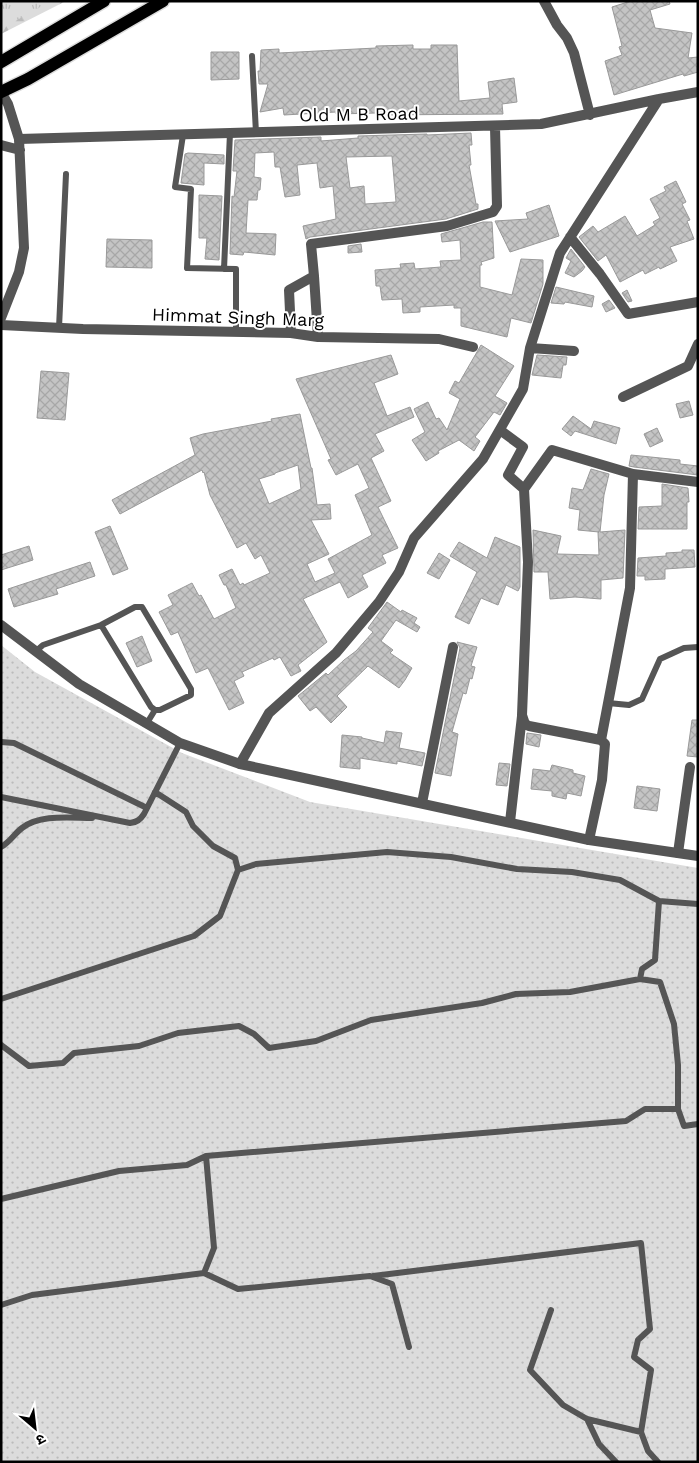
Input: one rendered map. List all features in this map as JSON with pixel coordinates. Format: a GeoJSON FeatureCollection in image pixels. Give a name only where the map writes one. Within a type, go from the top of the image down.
{"type":"FeatureCollection","features":[{"type":"Feature","properties":{"kind":"main road"},"geometry":{"type":"LineString","coordinates":[[1,62],[104,1]]}},
{"type":"Feature","properties":{"kind":"main road"},"geometry":{"type":"LineString","coordinates":[[1,92],[28,79],[162,1]]}},
{"type":"Feature","properties":{"kind":"street"},"geometry":{"type":"LineString","coordinates":[[544,1],[574,52],[590,115]]}},
{"type":"Feature","properties":{"kind":"street"},"geometry":{"type":"LineString","coordinates":[[1,92],[8,104],[19,139],[24,248],[19,272],[1,318]]}},
{"type":"Feature","properties":{"kind":"street","name":"Old M B Road"},"geometry":{"type":"LineString","coordinates":[[19,139],[495,127],[541,124],[698,92]]}},
{"type":"Feature","properties":{"kind":"street"},"geometry":{"type":"LineString","coordinates":[[240,764],[269,713],[336,653],[380,602],[399,572],[414,538],[483,459],[523,388],[530,348],[560,253],[659,99]]}},
{"type":"Feature","properties":{"kind":"street"},"geometry":{"type":"LineString","coordinates":[[318,337],[311,244],[447,226],[493,212],[497,206],[495,127]]}},
{"type":"Feature","properties":{"kind":"street"},"geometry":{"type":"LineString","coordinates":[[1,145],[20,150]]}},
{"type":"Feature","properties":{"kind":"street"},"geometry":{"type":"LineString","coordinates":[[570,237],[600,274],[628,314],[698,302]]}},
{"type":"Feature","properties":{"kind":"street"},"geometry":{"type":"LineString","coordinates":[[291,333],[289,290],[314,276]]}},
{"type":"Feature","properties":{"kind":"street","name":"Himmat Singh Marg"},"geometry":{"type":"LineString","coordinates":[[1,325],[291,333],[318,337],[439,339],[473,347]]}},
{"type":"Feature","properties":{"kind":"street"},"geometry":{"type":"LineString","coordinates":[[622,397],[688,366],[698,344]]}},
{"type":"Feature","properties":{"kind":"street"},"geometry":{"type":"LineString","coordinates":[[530,348],[574,351]]}},
{"type":"Feature","properties":{"kind":"street"},"geometry":{"type":"LineString","coordinates":[[500,430],[522,447],[508,475],[524,489]]}},
{"type":"Feature","properties":{"kind":"street"},"geometry":{"type":"LineString","coordinates":[[510,822],[522,716],[528,562],[524,489],[552,450],[634,474],[698,482]]}},
{"type":"Feature","properties":{"kind":"street"},"geometry":{"type":"LineString","coordinates":[[601,740],[630,588],[634,474]]}},
{"type":"Feature","properties":{"kind":"street"},"geometry":{"type":"LineString","coordinates":[[1,625],[79,684],[147,724],[180,743],[240,764],[590,840],[698,856]]}},
{"type":"Feature","properties":{"kind":"street"},"geometry":{"type":"LineString","coordinates":[[422,803],[453,647]]}},
{"type":"Feature","properties":{"kind":"street"},"geometry":{"type":"LineString","coordinates":[[522,716],[525,724],[529,726],[601,740],[606,747],[590,840]]}},
{"type":"Feature","properties":{"kind":"street"},"geometry":{"type":"LineString","coordinates":[[678,853],[690,767]]}},
{"type":"Feature","properties":{"kind":"lane"},"geometry":{"type":"LineString","coordinates":[[252,56],[256,133]]}},
{"type":"Feature","properties":{"kind":"lane"},"geometry":{"type":"LineString","coordinates":[[224,269],[230,134]]}},
{"type":"Feature","properties":{"kind":"lane"},"geometry":{"type":"LineString","coordinates":[[183,135],[175,187],[191,190],[187,268],[236,269],[236,332]]}},
{"type":"Feature","properties":{"kind":"lane"},"geometry":{"type":"LineString","coordinates":[[59,328],[66,174]]}},
{"type":"Feature","properties":{"kind":"lane"},"geometry":{"type":"LineString","coordinates":[[36,651],[43,645],[101,625],[135,607],[142,607],[191,689],[190,695],[160,710],[151,708],[101,625]]}},
{"type":"Feature","properties":{"kind":"lane"},"geometry":{"type":"LineString","coordinates":[[608,703],[629,706],[642,699],[660,659],[684,648],[698,646]]}},
{"type":"Feature","properties":{"kind":"lane"},"geometry":{"type":"LineString","coordinates":[[147,724],[156,710]]}},
{"type":"Feature","properties":{"kind":"lane"},"geometry":{"type":"LineString","coordinates":[[1,742],[14,743],[147,808]]}},
{"type":"Feature","properties":{"kind":"lane"},"geometry":{"type":"LineString","coordinates":[[1,797],[130,823],[141,819],[180,743]]}},
{"type":"Feature","properties":{"kind":"lane"},"geometry":{"type":"LineString","coordinates":[[1,999],[194,936],[220,916],[238,870],[234,858],[213,846],[193,826],[186,812],[155,792]]}},
{"type":"Feature","properties":{"kind":"lane"},"geometry":{"type":"LineString","coordinates":[[1,847],[22,828],[41,819],[103,818]]}},
{"type":"Feature","properties":{"kind":"lane"},"geometry":{"type":"LineString","coordinates":[[238,870],[256,864],[387,852],[451,857],[517,869],[572,872],[620,880],[659,901],[698,904]]}},
{"type":"Feature","properties":{"kind":"lane"},"geometry":{"type":"LineString","coordinates":[[640,979],[642,969],[655,960],[659,901]]}},
{"type":"Feature","properties":{"kind":"lane"},"geometry":{"type":"LineString","coordinates":[[1,1045],[29,1066],[63,1063],[74,1053],[139,1046],[178,1033],[239,1026],[254,1034],[269,1048],[316,1041],[371,1020],[482,1003],[516,994],[570,992],[640,979],[660,982],[674,1024],[678,1065],[678,1109],[684,1126],[698,1124]]}},
{"type":"Feature","properties":{"kind":"lane"},"geometry":{"type":"LineString","coordinates":[[1,1199],[119,1172],[187,1165],[206,1156],[626,1121],[645,1110],[678,1109]]}},
{"type":"Feature","properties":{"kind":"lane"},"geometry":{"type":"LineString","coordinates":[[204,1273],[214,1248],[206,1156]]}},
{"type":"Feature","properties":{"kind":"lane"},"geometry":{"type":"LineString","coordinates":[[1,1305],[32,1295],[204,1273],[238,1289],[370,1276],[641,1243],[650,1329],[638,1340],[634,1357],[651,1370],[641,1432],[648,1451],[658,1462]]}},
{"type":"Feature","properties":{"kind":"lane"},"geometry":{"type":"LineString","coordinates":[[370,1276],[392,1284],[409,1347]]}},
{"type":"Feature","properties":{"kind":"lane"},"geometry":{"type":"LineString","coordinates":[[551,1310],[530,1370],[563,1406],[588,1419],[641,1432]]}},
{"type":"Feature","properties":{"kind":"lane"},"geometry":{"type":"LineString","coordinates":[[588,1419],[599,1444],[616,1462]]}},
{"type":"Feature","properties":{"kind":"green space"},"geometry":{"type":"Polygon","coordinates":[[[1,1],[66,1],[1,34],[1,1]]]}},
{"type":"Feature","properties":{"kind":"green space"},"geometry":{"type":"Polygon","coordinates":[[[1,1],[51,1],[1,29],[1,1]]]}},
{"type":"Feature","properties":{"kind":"green space"},"geometry":{"type":"Polygon","coordinates":[[[1,645],[35,672],[182,753],[310,802],[698,868],[698,1462],[1,1462],[1,645]]]}},
{"type":"Feature","properties":{"kind":"building"},"geometry":{"type":"Polygon","coordinates":[[[631,1],[669,1],[670,4],[650,10],[655,28],[692,33],[688,58],[698,57],[698,72],[684,76],[683,74],[614,95],[605,61],[622,55],[619,47],[622,46],[612,7],[631,1]]]}},
{"type":"Feature","properties":{"kind":"building"},"geometry":{"type":"Polygon","coordinates":[[[413,45],[413,49],[431,49],[431,45],[457,45],[459,101],[490,98],[488,82],[514,78],[517,102],[502,104],[503,114],[377,115],[377,113],[336,114],[336,112],[284,115],[283,108],[260,112],[268,84],[259,84],[258,71],[260,71],[261,50],[279,49],[279,53],[413,45]]]}},
{"type":"Feature","properties":{"kind":"building"},"geometry":{"type":"Polygon","coordinates":[[[211,52],[239,52],[239,79],[211,80],[211,52]]]}},
{"type":"Feature","properties":{"kind":"building"},"geometry":{"type":"Polygon","coordinates":[[[471,133],[472,145],[469,145],[471,165],[469,165],[478,209],[446,219],[306,239],[303,226],[336,219],[333,186],[320,188],[317,163],[297,165],[300,195],[285,197],[280,167],[275,167],[274,152],[255,153],[254,177],[261,178],[260,190],[258,190],[257,200],[248,200],[246,233],[276,234],[275,255],[244,252],[243,255],[230,254],[232,196],[234,197],[237,171],[233,171],[235,140],[321,137],[321,141],[358,138],[358,136],[471,133]],[[392,156],[346,157],[350,188],[364,186],[365,204],[396,202],[392,156]]]}},
{"type":"Feature","properties":{"kind":"building"},"geometry":{"type":"Polygon","coordinates":[[[185,154],[224,155],[224,164],[204,163],[204,185],[181,183],[185,154]]]}},
{"type":"Feature","properties":{"kind":"building"},"geometry":{"type":"Polygon","coordinates":[[[676,181],[686,202],[682,204],[690,220],[687,221],[694,239],[670,247],[677,261],[645,274],[643,270],[620,282],[606,255],[598,261],[579,237],[593,226],[598,232],[625,216],[637,236],[655,225],[653,222],[660,218],[650,199],[666,191],[664,187],[676,181]]]}},
{"type":"Feature","properties":{"kind":"building"},"geometry":{"type":"Polygon","coordinates":[[[199,195],[222,196],[219,260],[205,259],[207,238],[199,238],[199,195]]]}},
{"type":"Feature","properties":{"kind":"building"},"geometry":{"type":"Polygon","coordinates":[[[549,205],[559,236],[510,252],[495,221],[528,219],[526,213],[549,205]]]}},
{"type":"Feature","properties":{"kind":"building"},"geometry":{"type":"Polygon","coordinates":[[[483,222],[492,222],[494,258],[481,262],[480,287],[512,295],[521,259],[543,260],[543,284],[531,323],[511,318],[507,337],[461,326],[461,308],[454,308],[454,305],[420,307],[420,312],[403,313],[402,299],[382,300],[380,286],[376,286],[375,270],[401,268],[400,264],[414,263],[415,269],[441,267],[440,261],[461,260],[460,240],[442,242],[441,234],[483,222]]]}},
{"type":"Feature","properties":{"kind":"building"},"geometry":{"type":"Polygon","coordinates":[[[107,239],[152,240],[152,268],[106,267],[107,239]]]}},
{"type":"Feature","properties":{"kind":"building"},"geometry":{"type":"Polygon","coordinates":[[[361,244],[362,252],[348,253],[348,246],[361,244]]]}},
{"type":"Feature","properties":{"kind":"building"},"geometry":{"type":"Polygon","coordinates":[[[571,249],[585,267],[574,277],[565,273],[571,261],[566,258],[571,249]]]}},
{"type":"Feature","properties":{"kind":"building"},"geometry":{"type":"Polygon","coordinates":[[[556,287],[594,296],[592,307],[565,302],[564,304],[551,303],[556,287]]]}},
{"type":"Feature","properties":{"kind":"building"},"geometry":{"type":"Polygon","coordinates":[[[627,290],[632,301],[628,302],[622,293],[627,290]]]}},
{"type":"Feature","properties":{"kind":"building"},"geometry":{"type":"Polygon","coordinates":[[[609,300],[615,308],[606,312],[602,304],[609,300]]]}},
{"type":"Feature","properties":{"kind":"building"},"geometry":{"type":"Polygon","coordinates":[[[481,345],[514,366],[495,396],[507,403],[500,415],[494,412],[475,437],[480,441],[474,451],[459,440],[438,451],[439,453],[426,461],[412,440],[425,432],[414,409],[428,402],[436,419],[439,418],[447,430],[460,399],[449,393],[455,381],[459,383],[481,345]]]}},
{"type":"Feature","properties":{"kind":"building"},"geometry":{"type":"Polygon","coordinates":[[[391,355],[398,374],[374,383],[387,416],[410,407],[414,417],[375,434],[384,451],[371,458],[391,501],[378,507],[398,548],[382,555],[386,563],[362,575],[368,587],[348,598],[340,582],[303,599],[327,642],[298,665],[301,671],[291,676],[280,657],[274,660],[273,658],[242,672],[244,676],[234,681],[244,703],[229,710],[208,668],[196,673],[178,632],[171,635],[159,612],[173,605],[168,595],[192,583],[214,619],[236,608],[226,585],[224,585],[219,575],[232,569],[240,585],[243,583],[244,585],[270,573],[261,555],[255,559],[246,543],[237,548],[210,495],[202,470],[120,514],[112,500],[195,455],[190,438],[300,414],[312,468],[317,505],[330,504],[331,519],[311,520],[329,554],[307,564],[315,582],[335,573],[328,559],[372,535],[355,495],[369,488],[358,464],[336,475],[328,460],[331,459],[296,379],[391,355]],[[298,465],[259,479],[269,504],[301,489],[298,465]]]}},
{"type":"Feature","properties":{"kind":"building"},"geometry":{"type":"Polygon","coordinates":[[[537,355],[567,357],[566,365],[563,365],[561,378],[532,375],[537,355]]]}},
{"type":"Feature","properties":{"kind":"building"},"geometry":{"type":"Polygon","coordinates":[[[41,371],[69,373],[65,420],[37,418],[41,371]]]}},
{"type":"Feature","properties":{"kind":"building"},"geometry":{"type":"Polygon","coordinates":[[[689,401],[693,415],[680,418],[676,404],[689,401]]]}},
{"type":"Feature","properties":{"kind":"building"},"geometry":{"type":"Polygon","coordinates":[[[573,416],[591,429],[594,421],[620,428],[616,444],[575,431],[571,436],[562,429],[573,416]]]}},
{"type":"Feature","properties":{"kind":"building"},"geometry":{"type":"Polygon","coordinates":[[[657,428],[663,441],[650,447],[644,434],[657,428]]]}},
{"type":"Feature","properties":{"kind":"building"},"geometry":{"type":"Polygon","coordinates":[[[631,455],[680,460],[680,464],[698,466],[698,475],[629,466],[631,455]]]}},
{"type":"Feature","properties":{"kind":"building"},"geometry":{"type":"Polygon","coordinates":[[[591,469],[609,474],[604,495],[600,532],[625,530],[623,578],[601,580],[601,599],[575,597],[550,599],[548,572],[534,572],[533,530],[561,536],[557,554],[599,555],[599,532],[578,530],[580,510],[569,508],[572,488],[583,490],[591,469]]]}},
{"type":"Feature","properties":{"kind":"building"},"geometry":{"type":"Polygon","coordinates":[[[662,484],[688,488],[687,529],[638,529],[639,507],[662,506],[662,484]]]}},
{"type":"Feature","properties":{"kind":"building"},"geometry":{"type":"Polygon","coordinates":[[[110,526],[128,569],[113,575],[95,532],[110,526]]]}},
{"type":"Feature","properties":{"kind":"building"},"geometry":{"type":"Polygon","coordinates":[[[495,537],[520,547],[520,587],[518,591],[506,585],[498,605],[481,598],[469,624],[455,617],[477,572],[450,556],[459,542],[487,558],[495,537]]]}},
{"type":"Feature","properties":{"kind":"building"},"geometry":{"type":"Polygon","coordinates":[[[29,546],[33,560],[1,570],[1,555],[29,546]]]}},
{"type":"Feature","properties":{"kind":"building"},"geometry":{"type":"Polygon","coordinates":[[[682,550],[694,550],[695,567],[665,569],[665,579],[645,580],[645,576],[637,576],[638,558],[666,556],[666,553],[682,552],[682,550]]]}},
{"type":"Feature","properties":{"kind":"building"},"geometry":{"type":"Polygon","coordinates":[[[439,553],[450,560],[439,579],[427,573],[439,553]]]}},
{"type":"Feature","properties":{"kind":"building"},"geometry":{"type":"Polygon","coordinates":[[[90,562],[95,576],[56,589],[58,594],[14,607],[8,589],[90,562]]]}},
{"type":"Feature","properties":{"kind":"building"},"geometry":{"type":"Polygon","coordinates":[[[387,602],[401,612],[402,610],[417,618],[414,623],[420,627],[417,632],[396,620],[381,641],[393,650],[390,653],[412,668],[405,680],[399,688],[368,666],[337,696],[347,707],[331,723],[316,707],[310,711],[298,696],[326,673],[328,675],[356,651],[373,632],[368,628],[387,602]]]}},
{"type":"Feature","properties":{"kind":"building"},"geometry":{"type":"Polygon","coordinates":[[[142,636],[152,661],[137,667],[126,643],[142,636]]]}},
{"type":"Feature","properties":{"kind":"building"},"geometry":{"type":"Polygon","coordinates":[[[457,642],[477,647],[471,666],[475,667],[472,679],[470,678],[466,694],[463,693],[452,732],[458,734],[451,776],[435,773],[460,648],[457,642]]]}},
{"type":"Feature","properties":{"kind":"building"},"geometry":{"type":"Polygon","coordinates":[[[692,720],[698,720],[698,757],[687,756],[692,720]]]}},
{"type":"Feature","properties":{"kind":"building"},"geometry":{"type":"Polygon","coordinates":[[[386,731],[402,733],[399,748],[425,753],[422,766],[397,761],[397,764],[360,758],[360,769],[340,767],[342,735],[362,737],[384,743],[386,731]]]}},
{"type":"Feature","properties":{"kind":"building"},"geometry":{"type":"Polygon","coordinates":[[[527,733],[541,735],[539,747],[526,744],[527,733]]]}},
{"type":"Feature","properties":{"kind":"building"},"geometry":{"type":"Polygon","coordinates":[[[499,763],[510,764],[507,786],[496,785],[499,763]]]}},
{"type":"Feature","properties":{"kind":"building"},"geometry":{"type":"Polygon","coordinates":[[[552,765],[573,770],[573,773],[585,776],[581,796],[567,793],[566,799],[552,796],[552,791],[531,789],[533,769],[550,771],[552,765]]]}},
{"type":"Feature","properties":{"kind":"building"},"geometry":{"type":"Polygon","coordinates":[[[637,786],[660,789],[657,811],[634,808],[637,786]]]}}]}
